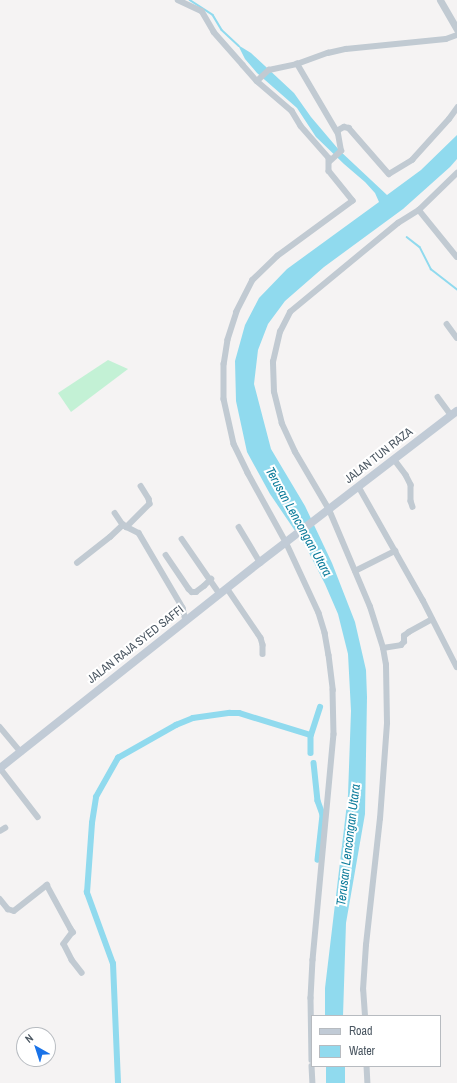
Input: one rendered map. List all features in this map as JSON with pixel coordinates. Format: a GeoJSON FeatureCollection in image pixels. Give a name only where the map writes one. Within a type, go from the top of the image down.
{"type":"FeatureCollection","features":[{"type":"Feature","properties":{"kind":"main road","name":"JALAN TUN RAZA"},"geometry":{"type":"LineString","coordinates":[[288,541],[454,413]]}},
{"type":"Feature","properties":{"kind":"main road","name":"JALAN RAJA SYED SAFFI"},"geometry":{"type":"LineString","coordinates":[[0,768],[288,541]]}},
{"type":"Feature","properties":{"kind":"street"},"geometry":{"type":"LineString","coordinates":[[178,0],[202,11],[214,32],[259,80],[292,111],[301,126],[320,146],[330,161]]}},
{"type":"Feature","properties":{"kind":"street"},"geometry":{"type":"LineString","coordinates":[[440,0],[457,29]]}},
{"type":"Feature","properties":{"kind":"street"},"geometry":{"type":"LineString","coordinates":[[259,80],[269,70],[297,64],[328,53],[346,49],[446,39],[457,35]]}},
{"type":"Feature","properties":{"kind":"street"},"geometry":{"type":"LineString","coordinates":[[297,64],[340,138],[341,151],[330,161],[329,171],[342,185],[353,202],[278,256],[253,280],[237,312],[228,340],[224,364],[224,399],[234,444],[248,473],[288,541],[319,613],[325,633],[333,696],[334,734],[319,892],[313,975],[313,1015]]}},
{"type":"Feature","properties":{"kind":"street"},"geometry":{"type":"LineString","coordinates":[[337,131],[344,127],[349,128],[389,174],[412,160],[450,119],[457,108]]}},
{"type":"Feature","properties":{"kind":"street"},"geometry":{"type":"LineString","coordinates":[[365,1015],[364,990],[366,945],[380,819],[387,723],[386,665],[383,648],[370,607],[329,510],[295,452],[282,424],[275,400],[273,362],[277,342],[286,317],[296,306],[398,222],[419,210],[457,173]]}},
{"type":"Feature","properties":{"kind":"street"},"geometry":{"type":"LineString","coordinates":[[419,210],[457,257]]}},
{"type":"Feature","properties":{"kind":"street"},"geometry":{"type":"LineString","coordinates":[[447,324],[457,338]]}},
{"type":"Feature","properties":{"kind":"street"},"geometry":{"type":"LineString","coordinates":[[438,397],[454,413]]}},
{"type":"Feature","properties":{"kind":"street"},"geometry":{"type":"LineString","coordinates":[[394,459],[406,475],[411,485],[411,501],[414,507]]}},
{"type":"Feature","properties":{"kind":"street"},"geometry":{"type":"LineString","coordinates":[[76,563],[125,526],[150,504],[150,500],[141,486]]}},
{"type":"Feature","properties":{"kind":"street"},"geometry":{"type":"LineString","coordinates":[[359,487],[432,618],[457,667]]}},
{"type":"Feature","properties":{"kind":"street"},"geometry":{"type":"LineString","coordinates":[[115,513],[125,526],[139,532],[183,608],[186,621]]}},
{"type":"Feature","properties":{"kind":"street"},"geometry":{"type":"LineString","coordinates":[[238,527],[260,562]]}},
{"type":"Feature","properties":{"kind":"street"},"geometry":{"type":"LineString","coordinates":[[182,539],[211,579],[224,591],[261,638],[263,654]]}},
{"type":"Feature","properties":{"kind":"street"},"geometry":{"type":"LineString","coordinates":[[355,571],[395,551]]}},
{"type":"Feature","properties":{"kind":"street"},"geometry":{"type":"LineString","coordinates":[[166,555],[192,592],[196,592],[211,579]]}},
{"type":"Feature","properties":{"kind":"street"},"geometry":{"type":"LineString","coordinates":[[383,648],[401,645],[404,642],[404,636],[432,618]]}},
{"type":"Feature","properties":{"kind":"street"},"geometry":{"type":"LineString","coordinates":[[0,727],[21,752]]}},
{"type":"Feature","properties":{"kind":"street"},"geometry":{"type":"LineString","coordinates":[[0,768],[38,818]]}},
{"type":"Feature","properties":{"kind":"street"},"geometry":{"type":"LineString","coordinates":[[0,898],[8,909],[14,911],[47,885],[73,932],[64,944],[72,960],[82,973]]}},
{"type":"Feature","properties":{"kind":"street"},"geometry":{"type":"LineString","coordinates":[[312,1067],[313,1083]]}},
{"type":"Feature","properties":{"kind":"street"},"geometry":{"type":"LineString","coordinates":[[367,1067],[368,1083]]}},
{"type":"Feature","properties":{"kind":"green space"},"geometry":{"type":"Polygon","coordinates":[[[108,360],[128,369],[71,412],[58,393],[108,360]]]}},
{"type":"Feature","properties":{"kind":"water","name":"Terusan Lencongan Utara"},"geometry":{"type":"Polygon","coordinates":[[[238,45],[251,53],[294,93],[311,117],[339,150],[387,195],[421,170],[457,135],[457,159],[450,167],[403,209],[324,267],[285,301],[268,324],[258,350],[254,384],[271,449],[305,506],[332,563],[355,622],[366,670],[365,814],[346,923],[343,1015],[325,1015],[325,988],[348,795],[351,711],[348,654],[338,614],[325,584],[306,547],[270,494],[247,452],[236,401],[235,361],[245,325],[259,298],[287,269],[379,202],[375,193],[365,182],[316,137],[297,108],[257,73],[245,59],[238,45]]]}},
{"type":"Feature","properties":{"kind":"water"},"geometry":{"type":"Polygon","coordinates":[[[326,1067],[345,1067],[345,1083],[326,1083],[326,1067]]]}},
{"type":"Feature","properties":{"kind":"waterway"},"geometry":{"type":"LineString","coordinates":[[190,0],[213,15],[222,30],[239,46]]}},
{"type":"Feature","properties":{"kind":"waterway"},"geometry":{"type":"LineString","coordinates":[[407,237],[420,247],[431,269],[457,289]]}},
{"type":"Feature","properties":{"kind":"waterway"},"geometry":{"type":"LineString","coordinates":[[311,735],[320,707]]}},
{"type":"Feature","properties":{"kind":"waterway"},"geometry":{"type":"LineString","coordinates":[[118,1083],[113,964],[87,893],[92,823],[96,797],[118,758],[176,725],[193,718],[230,713],[239,713],[311,735],[311,753]]}},
{"type":"Feature","properties":{"kind":"waterway"},"geometry":{"type":"LineString","coordinates":[[314,763],[318,801],[323,815],[318,860]]}}]}
